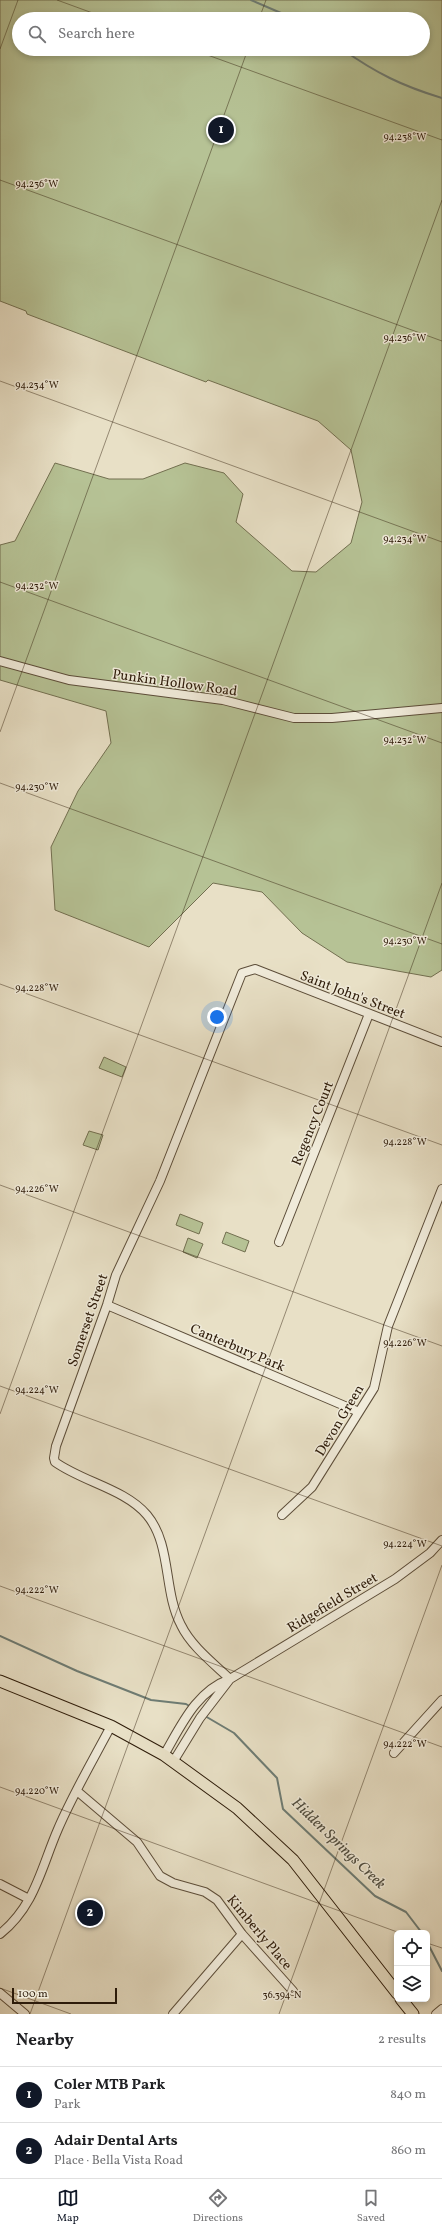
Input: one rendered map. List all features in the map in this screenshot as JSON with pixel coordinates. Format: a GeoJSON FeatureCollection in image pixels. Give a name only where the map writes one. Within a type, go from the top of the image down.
{"type":"FeatureCollection","features":[{"type":"Feature","properties":{"kind":"main road"},"geometry":{"type":"LineString","coordinates":[[0,1681],[111,1726],[164,1755],[237,1808],[293,1860],[394,1989]]}},
{"type":"Feature","properties":{"kind":"main road"},"geometry":{"type":"LineString","coordinates":[[403,2002],[413,2014]]}},
{"type":"Feature","properties":{"kind":"street","name":"Punkin Hollow Road"},"geometry":{"type":"LineString","coordinates":[[0,661],[69,680],[223,700],[294,718],[332,718],[442,708]]}},
{"type":"Feature","properties":{"kind":"street","name":"Saint John's Street"},"geometry":{"type":"LineString","coordinates":[[255,970],[442,1042]]}},
{"type":"Feature","properties":{"kind":"street","name":"Somerset Street"},"geometry":{"type":"LineString","coordinates":[[230,1679],[191,1640],[180,1625],[157,1530],[146,1514],[129,1501],[55,1462],[56,1446],[107,1305],[116,1275],[160,1181],[242,973],[255,970]]}},
{"type":"Feature","properties":{"kind":"street","name":"Regency Court"},"geometry":{"type":"LineString","coordinates":[[279,1242],[369,1014]]}},
{"type":"Feature","properties":{"kind":"street","name":"Devon Green"},"geometry":{"type":"LineString","coordinates":[[282,1515],[312,1487],[374,1388],[388,1326],[442,1189]]}},
{"type":"Feature","properties":{"kind":"street","name":"Canterbury Park"},"geometry":{"type":"LineString","coordinates":[[107,1305],[360,1412]]}},
{"type":"Feature","properties":{"kind":"street","name":"Ridgefield Street"},"geometry":{"type":"LineString","coordinates":[[164,1755],[190,1711],[197,1702],[216,1684],[230,1679],[395,1579],[424,1558],[442,1540]]}},
{"type":"Feature","properties":{"kind":"street","name":"Ridgefield Street"},"geometry":{"type":"LineString","coordinates":[[173,1762],[206,1709],[230,1679]]}},
{"type":"Feature","properties":{"kind":"street"},"geometry":{"type":"LineString","coordinates":[[394,1753],[442,1700]]}},
{"type":"Feature","properties":{"kind":"street"},"geometry":{"type":"LineString","coordinates":[[0,1934],[16,1922],[29,1899],[58,1828],[111,1726]]}},
{"type":"Feature","properties":{"kind":"street","name":"Kimberly Place"},"geometry":{"type":"LineString","coordinates":[[77,1791],[137,1842],[160,1876],[173,1883],[205,1892],[217,1900],[242,1934],[293,1991]]}},
{"type":"Feature","properties":{"kind":"street"},"geometry":{"type":"LineString","coordinates":[[0,1884],[29,1899]]}},
{"type":"Feature","properties":{"kind":"street"},"geometry":{"type":"LineString","coordinates":[[173,2014],[242,1934]]}},
{"type":"Feature","properties":{"kind":"street"},"geometry":{"type":"LineString","coordinates":[[0,1993],[25,2014]]}},
{"type":"Feature","properties":{"kind":"street"},"geometry":{"type":"LineString","coordinates":[[436,2014],[442,2009]]}},
{"type":"Feature","properties":{"kind":"green space"},"geometry":{"type":"Polygon","coordinates":[[[0,0],[442,0],[442,970],[431,977],[347,962],[302,933],[262,892],[213,883],[149,947],[55,910],[51,847],[78,791],[111,743],[106,711],[0,680],[0,545],[15,541],[55,463],[109,479],[143,479],[185,463],[224,473],[243,494],[236,522],[292,571],[316,572],[351,543],[362,502],[351,450],[318,421],[208,380],[206,382],[27,314],[26,311],[0,301],[0,0]]]}},
{"type":"Feature","properties":{"kind":"green space"},"geometry":{"type":"Polygon","coordinates":[[[104,1057],[126,1067],[122,1077],[99,1068],[104,1057]]]}},
{"type":"Feature","properties":{"kind":"green space"},"geometry":{"type":"Polygon","coordinates":[[[89,1131],[103,1135],[98,1150],[83,1145],[89,1131]]]}},
{"type":"Feature","properties":{"kind":"green space"},"geometry":{"type":"Polygon","coordinates":[[[180,1214],[203,1223],[199,1234],[176,1225],[180,1214]]]}},
{"type":"Feature","properties":{"kind":"green space"},"geometry":{"type":"Polygon","coordinates":[[[226,1232],[249,1241],[245,1252],[222,1243],[226,1232]]]}},
{"type":"Feature","properties":{"kind":"green space"},"geometry":{"type":"Polygon","coordinates":[[[188,1238],[203,1244],[197,1258],[183,1252],[188,1238]]]}},
{"type":"Feature","properties":{"kind":"waterway"},"geometry":{"type":"LineString","coordinates":[[251,0],[279,12]]}},
{"type":"Feature","properties":{"kind":"waterway"},"geometry":{"type":"LineString","coordinates":[[352,56],[378,72],[402,84],[442,98]]}},
{"type":"Feature","properties":{"kind":"waterway","name":"Hidden Springs Creek"},"geometry":{"type":"LineString","coordinates":[[0,1636],[77,1671],[151,1700],[186,1704],[191,1707]]}},
{"type":"Feature","properties":{"kind":"waterway","name":"Hidden Springs Creek"},"geometry":{"type":"LineString","coordinates":[[205,1716],[234,1733],[277,1778],[283,1809],[375,1896],[406,1912],[420,1930]]}},
{"type":"Feature","properties":{"kind":"waterway","name":"Hidden Springs Creek"},"geometry":{"type":"LineString","coordinates":[[430,1948],[442,1971]]}},
{"type":"Feature","properties":{"kind":"place","name":"Coler MTB Park"},"geometry":{"type":"Point","coordinates":[221,130]}},
{"type":"Feature","properties":{"kind":"place","name":"Adair Dental Arts"},"geometry":{"type":"Point","coordinates":[90,1913]}}]}
